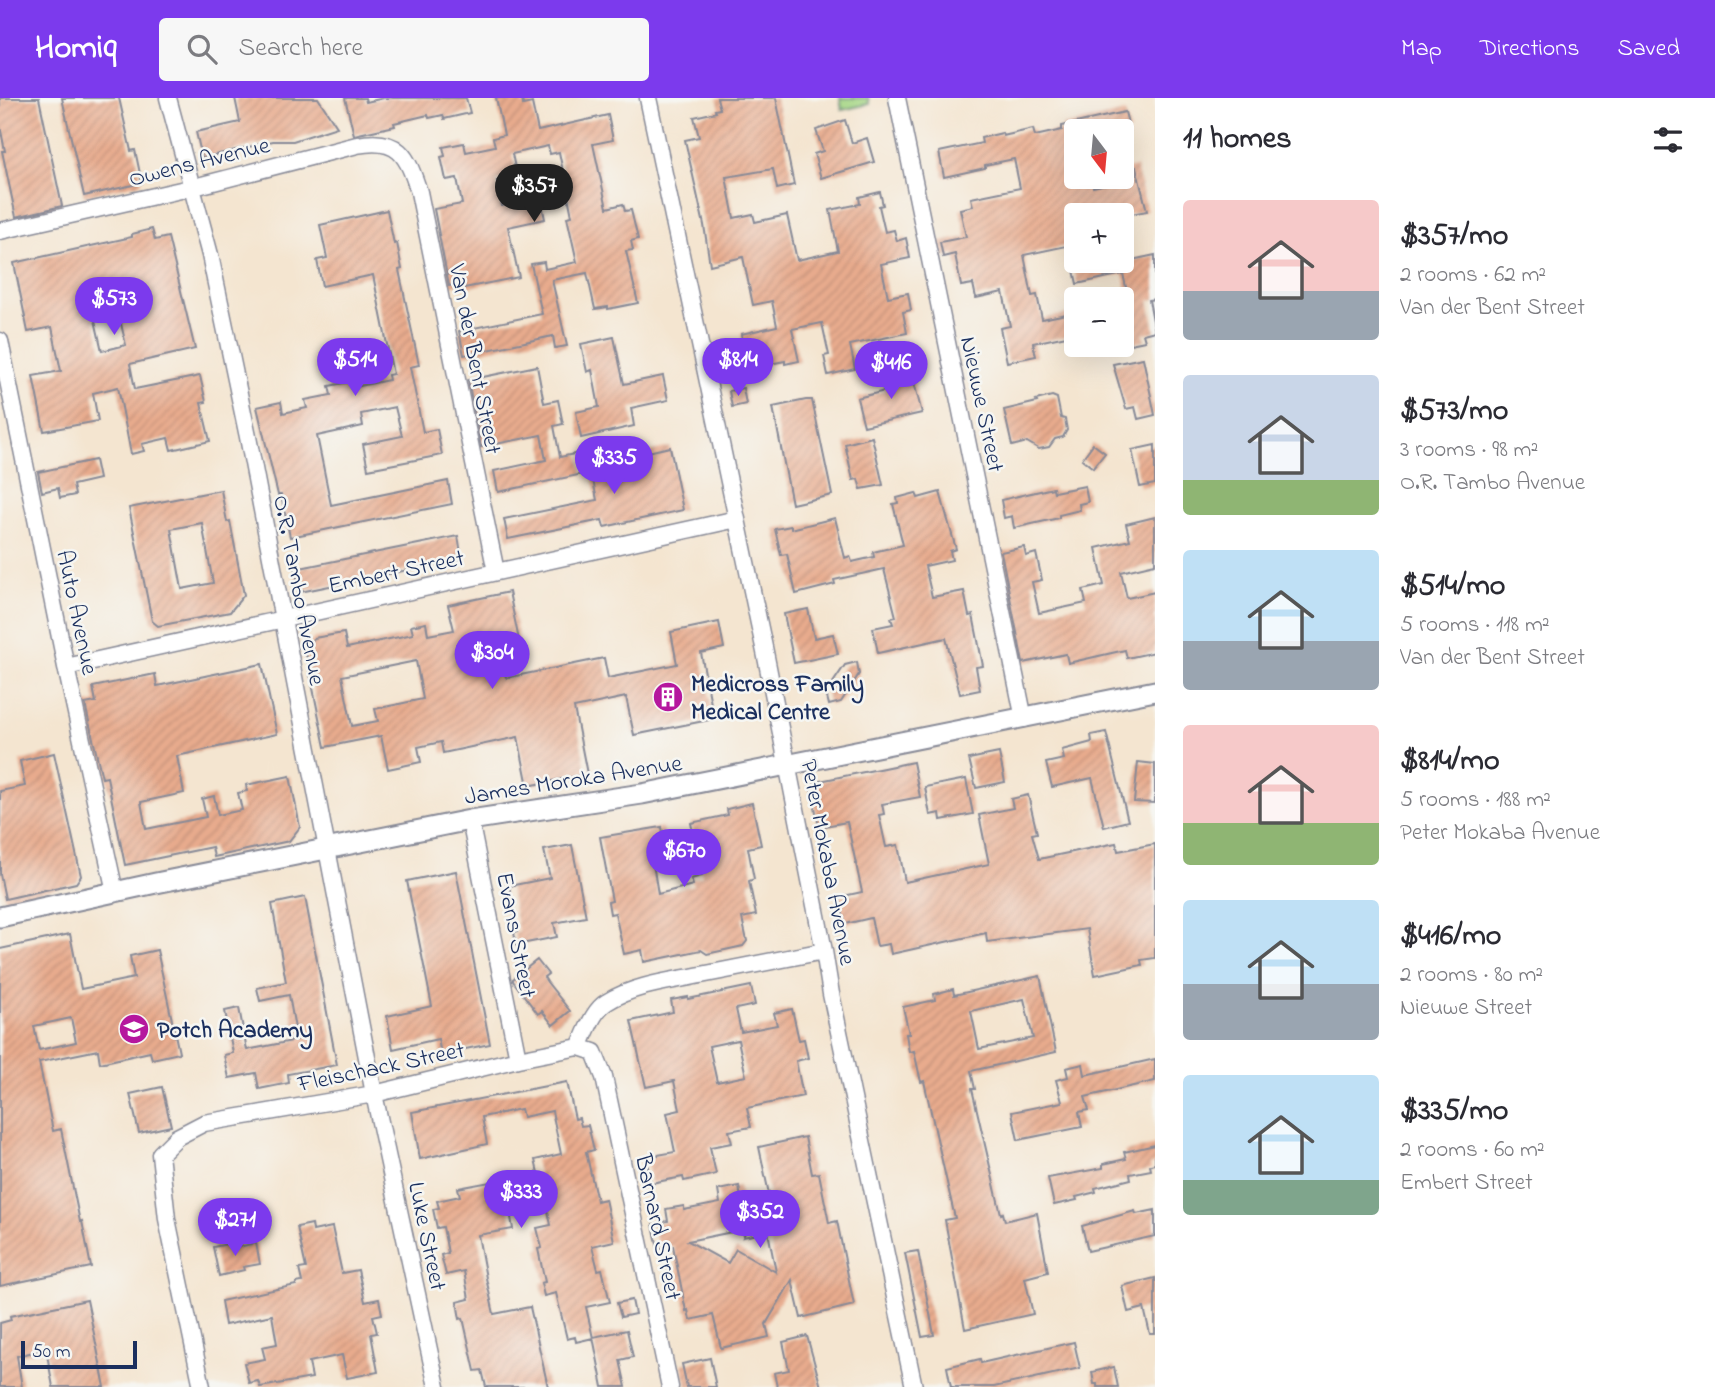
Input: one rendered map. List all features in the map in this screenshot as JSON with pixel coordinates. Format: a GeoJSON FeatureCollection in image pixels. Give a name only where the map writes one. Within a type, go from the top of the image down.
{"type":"FeatureCollection","features":[{"type":"Feature","properties":{"kind":"street","name":"O.R. Tambo Avenue"},"geometry":{"type":"LineString","coordinates":[[168,98],[194,187],[248,437],[374,1094]]}},
{"type":"Feature","properties":{"kind":"street","name":"Peter Mokaba Avenue"},"geometry":{"type":"LineString","coordinates":[[648,98],[788,766],[834,1007],[914,1387]]}},
{"type":"Feature","properties":{"kind":"street","name":"Nieuwe Street"},"geometry":{"type":"LineString","coordinates":[[897,98],[1024,719]]}},
{"type":"Feature","properties":{"kind":"street","name":"Owens Avenue"},"geometry":{"type":"LineString","coordinates":[[0,232],[372,142],[383,142],[396,147],[405,157]]}},
{"type":"Feature","properties":{"kind":"street","name":"Van der Bent Street"},"geometry":{"type":"LineString","coordinates":[[405,157],[419,192],[496,572]]}},
{"type":"Feature","properties":{"kind":"street","name":"Auto Avenue"},"geometry":{"type":"LineString","coordinates":[[0,341],[115,892]]}},
{"type":"Feature","properties":{"kind":"street","name":"Embert Street"},"geometry":{"type":"LineString","coordinates":[[66,667],[737,519]]}},
{"type":"Feature","properties":{"kind":"street","name":"James Moroka Avenue"},"geometry":{"type":"LineString","coordinates":[[0,917],[470,820],[642,794],[1155,691]]}},
{"type":"Feature","properties":{"kind":"street","name":"Evans Street"},"geometry":{"type":"LineString","coordinates":[[470,820],[518,1059]]}},
{"type":"Feature","properties":{"kind":"street"},"geometry":{"type":"LineString","coordinates":[[579,1047],[597,1013],[605,1003],[619,996],[646,987],[824,951]]}},
{"type":"Feature","properties":{"kind":"street","name":"Fleischack Street"},"geometry":{"type":"LineString","coordinates":[[202,1387],[167,1219],[160,1154],[177,1137],[204,1123],[374,1094],[579,1047]]}},
{"type":"Feature","properties":{"kind":"street","name":"Barnard Street"},"geometry":{"type":"LineString","coordinates":[[579,1047],[594,1052],[604,1077],[670,1387]]}},
{"type":"Feature","properties":{"kind":"street","name":"Luke Street"},"geometry":{"type":"LineString","coordinates":[[374,1094],[437,1387]]}},
{"type":"Feature","properties":{"kind":"green space"},"geometry":{"type":"Polygon","coordinates":[[[840,98],[868,98],[869,104],[842,110],[840,98]]]}},
{"type":"Feature","properties":{"kind":"building"},"geometry":{"type":"Polygon","coordinates":[[[0,98],[39,98],[62,206],[16,217],[2,151],[5,151],[0,126],[0,98]]]}},
{"type":"Feature","properties":{"kind":"building"},"geometry":{"type":"Polygon","coordinates":[[[62,98],[119,98],[131,151],[135,150],[142,183],[84,196],[62,98]]]}},
{"type":"Feature","properties":{"kind":"building"},"geometry":{"type":"Polygon","coordinates":[[[235,98],[318,98],[337,127],[293,141],[273,141],[202,158],[196,132],[240,122],[235,98]]]}},
{"type":"Feature","properties":{"kind":"building"},"geometry":{"type":"Polygon","coordinates":[[[345,98],[365,98],[366,102],[384,98],[466,98],[470,113],[444,119],[443,115],[429,118],[428,115],[354,135],[345,98]]]}},
{"type":"Feature","properties":{"kind":"building"},"geometry":{"type":"Polygon","coordinates":[[[496,98],[522,98],[523,105],[532,103],[538,131],[608,115],[613,140],[593,144],[607,208],[623,204],[625,211],[631,210],[638,239],[631,241],[633,250],[626,251],[638,303],[595,309],[587,273],[552,280],[567,346],[555,348],[553,336],[464,355],[459,331],[542,314],[531,264],[544,262],[545,269],[577,262],[567,217],[572,216],[559,152],[550,154],[548,146],[512,154],[517,177],[497,181],[502,206],[532,199],[534,206],[542,205],[545,219],[508,227],[519,277],[464,288],[463,283],[449,286],[434,209],[462,204],[457,178],[446,180],[441,157],[445,156],[443,147],[464,143],[466,152],[495,146],[493,138],[504,135],[496,98]]]}},
{"type":"Feature","properties":{"kind":"building"},"geometry":{"type":"Polygon","coordinates":[[[717,98],[776,98],[794,185],[777,189],[773,169],[726,177],[734,218],[753,214],[755,222],[787,215],[797,260],[838,251],[830,210],[860,204],[859,197],[880,192],[883,205],[879,206],[885,232],[894,230],[897,241],[906,238],[910,258],[881,264],[888,297],[908,293],[911,310],[903,312],[907,333],[850,345],[855,369],[828,375],[824,356],[829,355],[822,323],[792,329],[799,361],[749,368],[741,334],[777,326],[772,301],[753,305],[743,257],[710,265],[685,140],[699,137],[694,117],[720,109],[717,98]]]}},
{"type":"Feature","properties":{"kind":"building"},"geometry":{"type":"Polygon","coordinates":[[[1125,112],[1127,119],[1094,119],[1125,112]]]}},
{"type":"Feature","properties":{"kind":"building"},"geometry":{"type":"Polygon","coordinates":[[[845,120],[852,143],[867,138],[874,162],[821,178],[814,154],[823,151],[816,130],[845,120]]]}},
{"type":"Feature","properties":{"kind":"building"},"geometry":{"type":"Polygon","coordinates":[[[1062,126],[1064,189],[1134,189],[1136,167],[1147,211],[1134,213],[1134,203],[1064,203],[1064,247],[1024,255],[1032,296],[1037,295],[1042,319],[1064,314],[1064,337],[1033,343],[1036,356],[1007,362],[1000,328],[1010,326],[1003,292],[976,298],[973,284],[961,286],[955,254],[943,257],[940,242],[966,237],[960,209],[973,206],[971,198],[1020,188],[1014,159],[944,177],[939,152],[982,143],[981,138],[1002,133],[1003,136],[1033,129],[1035,136],[1062,130],[1062,126]]]}},
{"type":"Feature","properties":{"kind":"building"},"geometry":{"type":"Polygon","coordinates":[[[387,210],[394,244],[397,243],[402,269],[399,270],[419,365],[410,367],[423,432],[437,429],[442,455],[368,469],[363,444],[402,436],[395,407],[361,414],[363,426],[317,436],[331,505],[448,481],[452,504],[290,537],[257,407],[281,402],[283,413],[307,408],[305,400],[331,395],[329,386],[354,381],[355,387],[389,380],[388,375],[393,374],[373,275],[322,286],[317,260],[327,258],[320,225],[387,210]]]}},
{"type":"Feature","properties":{"kind":"building"},"geometry":{"type":"Polygon","coordinates":[[[152,229],[155,240],[168,237],[195,349],[130,364],[135,389],[200,376],[206,402],[201,403],[210,441],[171,450],[168,438],[142,444],[144,451],[131,454],[118,387],[93,393],[98,421],[44,431],[33,376],[61,371],[52,327],[28,332],[14,263],[132,237],[132,234],[152,229]],[[119,315],[95,320],[102,351],[126,345],[119,315]]]}},
{"type":"Feature","properties":{"kind":"building"},"geometry":{"type":"Polygon","coordinates":[[[1155,255],[1155,299],[1149,300],[1155,331],[1143,334],[1145,341],[1134,343],[1134,287],[1126,287],[1123,274],[1077,284],[1075,273],[1134,273],[1134,260],[1155,255]]]}},
{"type":"Feature","properties":{"kind":"building"},"geometry":{"type":"Polygon","coordinates":[[[614,337],[624,384],[663,376],[668,400],[631,408],[634,426],[581,438],[576,412],[599,407],[592,370],[587,372],[581,344],[614,337]]]}},
{"type":"Feature","properties":{"kind":"building"},"geometry":{"type":"Polygon","coordinates":[[[1143,358],[1155,415],[1138,419],[1135,407],[1126,409],[1113,364],[1143,358]]]}},
{"type":"Feature","properties":{"kind":"building"},"geometry":{"type":"Polygon","coordinates":[[[537,366],[544,403],[558,400],[563,424],[554,426],[560,457],[579,453],[583,474],[498,492],[494,471],[546,460],[541,435],[481,447],[468,380],[537,366]]]}},
{"type":"Feature","properties":{"kind":"building"},"geometry":{"type":"Polygon","coordinates":[[[911,371],[922,413],[864,426],[857,398],[885,391],[882,377],[911,371]]]}},
{"type":"Feature","properties":{"kind":"building"},"geometry":{"type":"Polygon","coordinates":[[[743,388],[746,404],[732,407],[729,391],[743,388]]]}},
{"type":"Feature","properties":{"kind":"building"},"geometry":{"type":"Polygon","coordinates":[[[1052,396],[1057,398],[1061,418],[1065,419],[1067,430],[1063,437],[1055,439],[1049,447],[1039,449],[1027,442],[1012,446],[1004,410],[1052,396]]]}},
{"type":"Feature","properties":{"kind":"building"},"geometry":{"type":"Polygon","coordinates":[[[812,400],[832,495],[792,504],[773,407],[812,400]]]}},
{"type":"Feature","properties":{"kind":"building"},"geometry":{"type":"Polygon","coordinates":[[[872,437],[883,485],[861,489],[858,479],[853,480],[845,444],[872,437]]]}},
{"type":"Feature","properties":{"kind":"building"},"geometry":{"type":"Polygon","coordinates":[[[1093,444],[1105,453],[1093,468],[1082,459],[1093,444]]]}},
{"type":"Feature","properties":{"kind":"building"},"geometry":{"type":"Polygon","coordinates":[[[1155,445],[1155,484],[1140,487],[1132,450],[1155,445]]]}},
{"type":"Feature","properties":{"kind":"building"},"geometry":{"type":"Polygon","coordinates":[[[670,447],[683,510],[604,527],[602,520],[508,539],[504,519],[597,500],[590,465],[670,447]]]}},
{"type":"Feature","properties":{"kind":"building"},"geometry":{"type":"Polygon","coordinates":[[[95,460],[99,479],[73,485],[75,495],[60,498],[58,488],[42,492],[38,472],[95,460]]]}},
{"type":"Feature","properties":{"kind":"building"},"geometry":{"type":"Polygon","coordinates":[[[1085,486],[1088,502],[1079,504],[1080,510],[1059,515],[1059,518],[1014,528],[1012,516],[1004,518],[1001,500],[1053,488],[1054,492],[1085,486]]]}},
{"type":"Feature","properties":{"kind":"building"},"geometry":{"type":"Polygon","coordinates":[[[221,490],[227,522],[230,521],[244,595],[230,612],[158,626],[152,621],[129,508],[221,490]],[[202,523],[171,529],[182,589],[213,583],[202,523]]]}},
{"type":"Feature","properties":{"kind":"building"},"geometry":{"type":"Polygon","coordinates":[[[940,492],[956,549],[950,551],[952,560],[925,566],[932,597],[964,591],[969,616],[973,615],[983,666],[976,667],[980,690],[960,694],[946,638],[878,653],[873,628],[893,624],[891,618],[896,617],[884,569],[834,580],[835,584],[796,594],[787,554],[781,555],[775,529],[791,526],[791,529],[835,518],[845,558],[850,556],[852,562],[874,557],[873,552],[903,545],[893,504],[898,503],[897,498],[916,493],[918,498],[940,492]]]}},
{"type":"Feature","properties":{"kind":"building"},"geometry":{"type":"Polygon","coordinates":[[[1155,517],[1155,564],[1121,572],[1127,598],[1155,592],[1155,652],[1127,658],[1125,650],[1068,663],[1066,654],[1023,663],[1001,552],[1024,547],[1026,556],[1036,553],[1042,580],[1032,582],[1039,613],[1086,603],[1083,590],[1104,585],[1096,548],[1130,540],[1126,524],[1155,517]]]}},
{"type":"Feature","properties":{"kind":"building"},"geometry":{"type":"Polygon","coordinates":[[[458,536],[462,559],[300,592],[295,569],[458,536]]]}},
{"type":"Feature","properties":{"kind":"building"},"geometry":{"type":"Polygon","coordinates":[[[509,592],[520,645],[500,649],[506,678],[604,658],[608,678],[677,664],[671,632],[719,622],[724,648],[701,653],[714,719],[634,735],[626,697],[574,708],[587,774],[528,786],[518,737],[443,753],[441,742],[418,747],[421,762],[388,769],[381,736],[325,747],[305,649],[314,638],[344,633],[347,648],[413,634],[411,626],[426,623],[428,635],[454,630],[448,605],[509,592]],[[416,661],[342,676],[352,726],[378,721],[375,709],[423,699],[416,661]]]}},
{"type":"Feature","properties":{"kind":"building"},"geometry":{"type":"Polygon","coordinates":[[[808,609],[814,638],[833,634],[838,654],[794,663],[784,614],[808,609]]]}},
{"type":"Feature","properties":{"kind":"building"},"geometry":{"type":"Polygon","coordinates":[[[857,662],[859,674],[841,702],[829,705],[826,693],[845,665],[857,662]]]}},
{"type":"Feature","properties":{"kind":"building"},"geometry":{"type":"Polygon","coordinates":[[[262,664],[277,734],[177,756],[184,793],[141,802],[146,829],[206,817],[202,799],[214,796],[218,815],[242,810],[238,793],[247,791],[246,785],[290,776],[300,827],[289,841],[214,857],[212,847],[125,865],[107,777],[102,778],[85,704],[96,702],[93,687],[155,674],[157,686],[262,664]]]}},
{"type":"Feature","properties":{"kind":"building"},"geometry":{"type":"Polygon","coordinates":[[[1106,732],[1128,821],[1104,827],[1092,778],[1052,787],[1046,763],[1064,759],[1062,750],[1092,742],[1091,735],[1106,732]]]}},
{"type":"Feature","properties":{"kind":"building"},"geometry":{"type":"Polygon","coordinates":[[[54,753],[81,876],[76,883],[5,899],[0,874],[0,791],[25,786],[20,761],[54,753]]]}},
{"type":"Feature","properties":{"kind":"building"},"geometry":{"type":"Polygon","coordinates":[[[999,753],[1005,782],[976,788],[969,759],[999,753]]]}},
{"type":"Feature","properties":{"kind":"building"},"geometry":{"type":"Polygon","coordinates":[[[913,762],[920,797],[882,804],[884,814],[879,815],[886,847],[898,845],[905,882],[989,864],[979,815],[1013,808],[1011,799],[1028,795],[1037,833],[1032,834],[1039,859],[1116,843],[1118,851],[1155,844],[1155,958],[1141,960],[1142,965],[1095,975],[1087,929],[987,942],[986,933],[891,954],[889,944],[877,946],[871,918],[845,924],[839,897],[862,892],[847,822],[819,827],[810,783],[913,762]]]}},
{"type":"Feature","properties":{"kind":"building"},"geometry":{"type":"Polygon","coordinates":[[[1138,762],[1155,764],[1155,803],[1134,802],[1138,762]]]}},
{"type":"Feature","properties":{"kind":"building"},"geometry":{"type":"Polygon","coordinates":[[[966,779],[973,814],[941,820],[940,813],[930,815],[925,787],[966,779]]]}},
{"type":"Feature","properties":{"kind":"building"},"geometry":{"type":"Polygon","coordinates":[[[752,803],[761,845],[748,848],[754,879],[749,881],[756,915],[742,918],[747,941],[743,946],[707,954],[701,950],[644,962],[642,950],[624,954],[615,913],[610,914],[608,902],[612,901],[600,837],[662,827],[668,862],[653,864],[658,894],[693,885],[691,879],[702,876],[691,823],[728,815],[727,809],[752,803]]]}},
{"type":"Feature","properties":{"kind":"building"},"geometry":{"type":"Polygon","coordinates":[[[572,845],[586,917],[554,923],[557,937],[516,945],[514,932],[518,931],[509,886],[550,878],[544,850],[572,845]]]}},
{"type":"Feature","properties":{"kind":"building"},"geometry":{"type":"Polygon","coordinates":[[[456,871],[490,1044],[441,1054],[438,1039],[393,1049],[387,1016],[432,1006],[407,881],[456,871]]]}},
{"type":"Feature","properties":{"kind":"building"},"geometry":{"type":"Polygon","coordinates":[[[305,897],[337,1065],[288,1074],[289,1083],[259,1089],[256,1073],[229,1078],[224,1055],[233,1053],[225,1011],[239,1008],[247,1050],[297,1040],[289,995],[260,1001],[257,988],[286,982],[272,904],[305,897]]]}},
{"type":"Feature","properties":{"kind":"building"},"geometry":{"type":"Polygon","coordinates":[[[70,934],[81,989],[134,978],[130,956],[157,950],[179,1053],[152,1059],[150,1052],[100,1063],[98,1050],[39,1062],[53,1131],[61,1129],[91,1267],[0,1286],[0,949],[70,934]],[[71,1018],[34,1026],[39,1050],[76,1042],[71,1018]]]}},
{"type":"Feature","properties":{"kind":"building"},"geometry":{"type":"Polygon","coordinates":[[[537,960],[548,974],[544,977],[547,982],[570,1011],[553,1025],[542,1011],[538,1014],[513,981],[537,960]]]}},
{"type":"Feature","properties":{"kind":"building"},"geometry":{"type":"Polygon","coordinates":[[[1040,976],[1056,1052],[971,1071],[975,1089],[972,1089],[1001,1214],[1003,1213],[1005,1221],[1037,1213],[1048,1272],[1025,1278],[1033,1314],[965,1329],[945,1220],[955,1218],[924,1081],[921,1082],[914,1051],[909,1052],[906,1034],[909,1034],[903,1007],[935,1000],[934,994],[953,989],[954,995],[1040,976]],[[1024,999],[971,1011],[979,1049],[1033,1038],[1024,999]]]}},
{"type":"Feature","properties":{"kind":"building"},"geometry":{"type":"Polygon","coordinates":[[[751,986],[755,1005],[736,1009],[741,1032],[777,1025],[774,1013],[792,1009],[799,1040],[804,1039],[808,1058],[796,1061],[803,1096],[747,1108],[751,1127],[729,1131],[732,1143],[710,1147],[716,1174],[684,1181],[683,1177],[651,1183],[646,1157],[675,1152],[667,1113],[680,1110],[674,1081],[646,1087],[631,1021],[673,1012],[671,1000],[751,986]],[[738,1040],[709,1046],[717,1082],[746,1076],[738,1040]]]}},
{"type":"Feature","properties":{"kind":"building"},"geometry":{"type":"Polygon","coordinates":[[[1155,1059],[1155,1081],[1085,1097],[1089,1110],[1079,1112],[1082,1127],[1018,1140],[1012,1112],[1062,1102],[1056,1080],[1068,1077],[1066,1068],[1083,1064],[1085,1075],[1155,1059]]]}},
{"type":"Feature","properties":{"kind":"building"},"geometry":{"type":"Polygon","coordinates":[[[567,1082],[575,1119],[579,1118],[581,1126],[588,1125],[594,1150],[586,1152],[597,1201],[605,1199],[614,1241],[592,1246],[598,1270],[602,1269],[610,1302],[586,1307],[593,1338],[576,1342],[575,1337],[567,1339],[556,1293],[544,1296],[541,1283],[545,1282],[537,1228],[551,1225],[543,1187],[507,1194],[513,1229],[478,1235],[486,1278],[494,1314],[530,1307],[548,1387],[486,1387],[482,1370],[475,1371],[463,1318],[460,1319],[457,1302],[469,1299],[464,1271],[446,1275],[441,1255],[448,1253],[443,1227],[437,1228],[433,1209],[439,1208],[437,1201],[460,1196],[458,1188],[538,1173],[535,1160],[561,1154],[552,1111],[523,1117],[521,1109],[482,1117],[487,1144],[420,1159],[412,1112],[567,1082]]]}},
{"type":"Feature","properties":{"kind":"building"},"geometry":{"type":"Polygon","coordinates":[[[162,1087],[171,1126],[139,1133],[130,1094],[162,1087]]]}},
{"type":"Feature","properties":{"kind":"building"},"geometry":{"type":"Polygon","coordinates":[[[805,1137],[812,1174],[819,1173],[829,1223],[837,1221],[854,1305],[801,1318],[792,1280],[766,1324],[769,1337],[721,1348],[713,1315],[690,1320],[673,1246],[658,1249],[653,1224],[668,1221],[666,1209],[684,1206],[684,1210],[720,1203],[718,1190],[739,1186],[741,1199],[769,1194],[759,1147],[805,1137]],[[747,1229],[688,1241],[728,1263],[736,1249],[776,1272],[768,1232],[743,1237],[747,1229]]]}},
{"type":"Feature","properties":{"kind":"building"},"geometry":{"type":"Polygon","coordinates":[[[1155,1145],[1155,1164],[1150,1165],[1151,1170],[1130,1174],[1131,1179],[1095,1188],[1096,1192],[1076,1197],[1077,1200],[1054,1205],[1048,1178],[1103,1168],[1103,1164],[1126,1159],[1124,1152],[1155,1145]]]}},
{"type":"Feature","properties":{"kind":"building"},"geometry":{"type":"Polygon","coordinates":[[[1155,1210],[1155,1236],[1088,1251],[1082,1226],[1135,1211],[1136,1214],[1155,1210]]]}},
{"type":"Feature","properties":{"kind":"building"},"geometry":{"type":"Polygon","coordinates":[[[312,1224],[313,1231],[332,1227],[342,1273],[358,1270],[365,1302],[379,1299],[382,1314],[373,1316],[377,1333],[371,1334],[378,1372],[347,1378],[342,1355],[309,1362],[312,1378],[260,1387],[258,1381],[249,1383],[244,1363],[265,1359],[262,1347],[277,1344],[272,1315],[225,1325],[221,1301],[302,1282],[299,1269],[306,1268],[297,1227],[312,1224]]]}},
{"type":"Feature","properties":{"kind":"building"},"geometry":{"type":"Polygon","coordinates":[[[238,1242],[239,1247],[256,1243],[260,1264],[219,1276],[213,1247],[238,1242]]]}},
{"type":"Feature","properties":{"kind":"building"},"geometry":{"type":"Polygon","coordinates":[[[918,1251],[934,1335],[922,1337],[905,1253],[918,1251]]]}},
{"type":"Feature","properties":{"kind":"building"},"geometry":{"type":"Polygon","coordinates":[[[1155,1278],[1155,1334],[1150,1334],[1144,1308],[1128,1312],[1122,1286],[1155,1278]]]}},
{"type":"Feature","properties":{"kind":"building"},"geometry":{"type":"Polygon","coordinates":[[[87,1300],[105,1387],[53,1387],[46,1349],[17,1356],[22,1387],[0,1387],[0,1323],[11,1320],[10,1316],[87,1300]]]}},
{"type":"Feature","properties":{"kind":"building"},"geometry":{"type":"Polygon","coordinates":[[[632,1300],[635,1314],[621,1317],[617,1303],[632,1300]]]}},
{"type":"Feature","properties":{"kind":"building"},"geometry":{"type":"Polygon","coordinates":[[[627,1330],[633,1357],[620,1360],[626,1387],[603,1387],[593,1337],[627,1330]]]}},
{"type":"Feature","properties":{"kind":"building"},"geometry":{"type":"Polygon","coordinates":[[[807,1336],[821,1387],[777,1387],[774,1373],[789,1370],[783,1342],[807,1336]]]}},
{"type":"Feature","properties":{"kind":"building"},"geometry":{"type":"Polygon","coordinates":[[[1074,1342],[1080,1368],[994,1387],[951,1387],[947,1367],[980,1359],[981,1363],[1074,1342]]]}},
{"type":"Feature","properties":{"kind":"building"},"geometry":{"type":"Polygon","coordinates":[[[710,1358],[716,1387],[687,1387],[682,1364],[710,1358]]]}},
{"type":"Feature","properties":{"kind":"building"},"geometry":{"type":"Polygon","coordinates":[[[1114,1367],[1118,1387],[1097,1387],[1097,1384],[1094,1384],[1092,1372],[1114,1367]]]}},
{"type":"Feature","properties":{"kind":"place","name":"Medicross Family Medical Centre"},"geometry":{"type":"Point","coordinates":[668,697]}},
{"type":"Feature","properties":{"kind":"place","name":"Potch Academy"},"geometry":{"type":"Point","coordinates":[134,1029]}}]}
